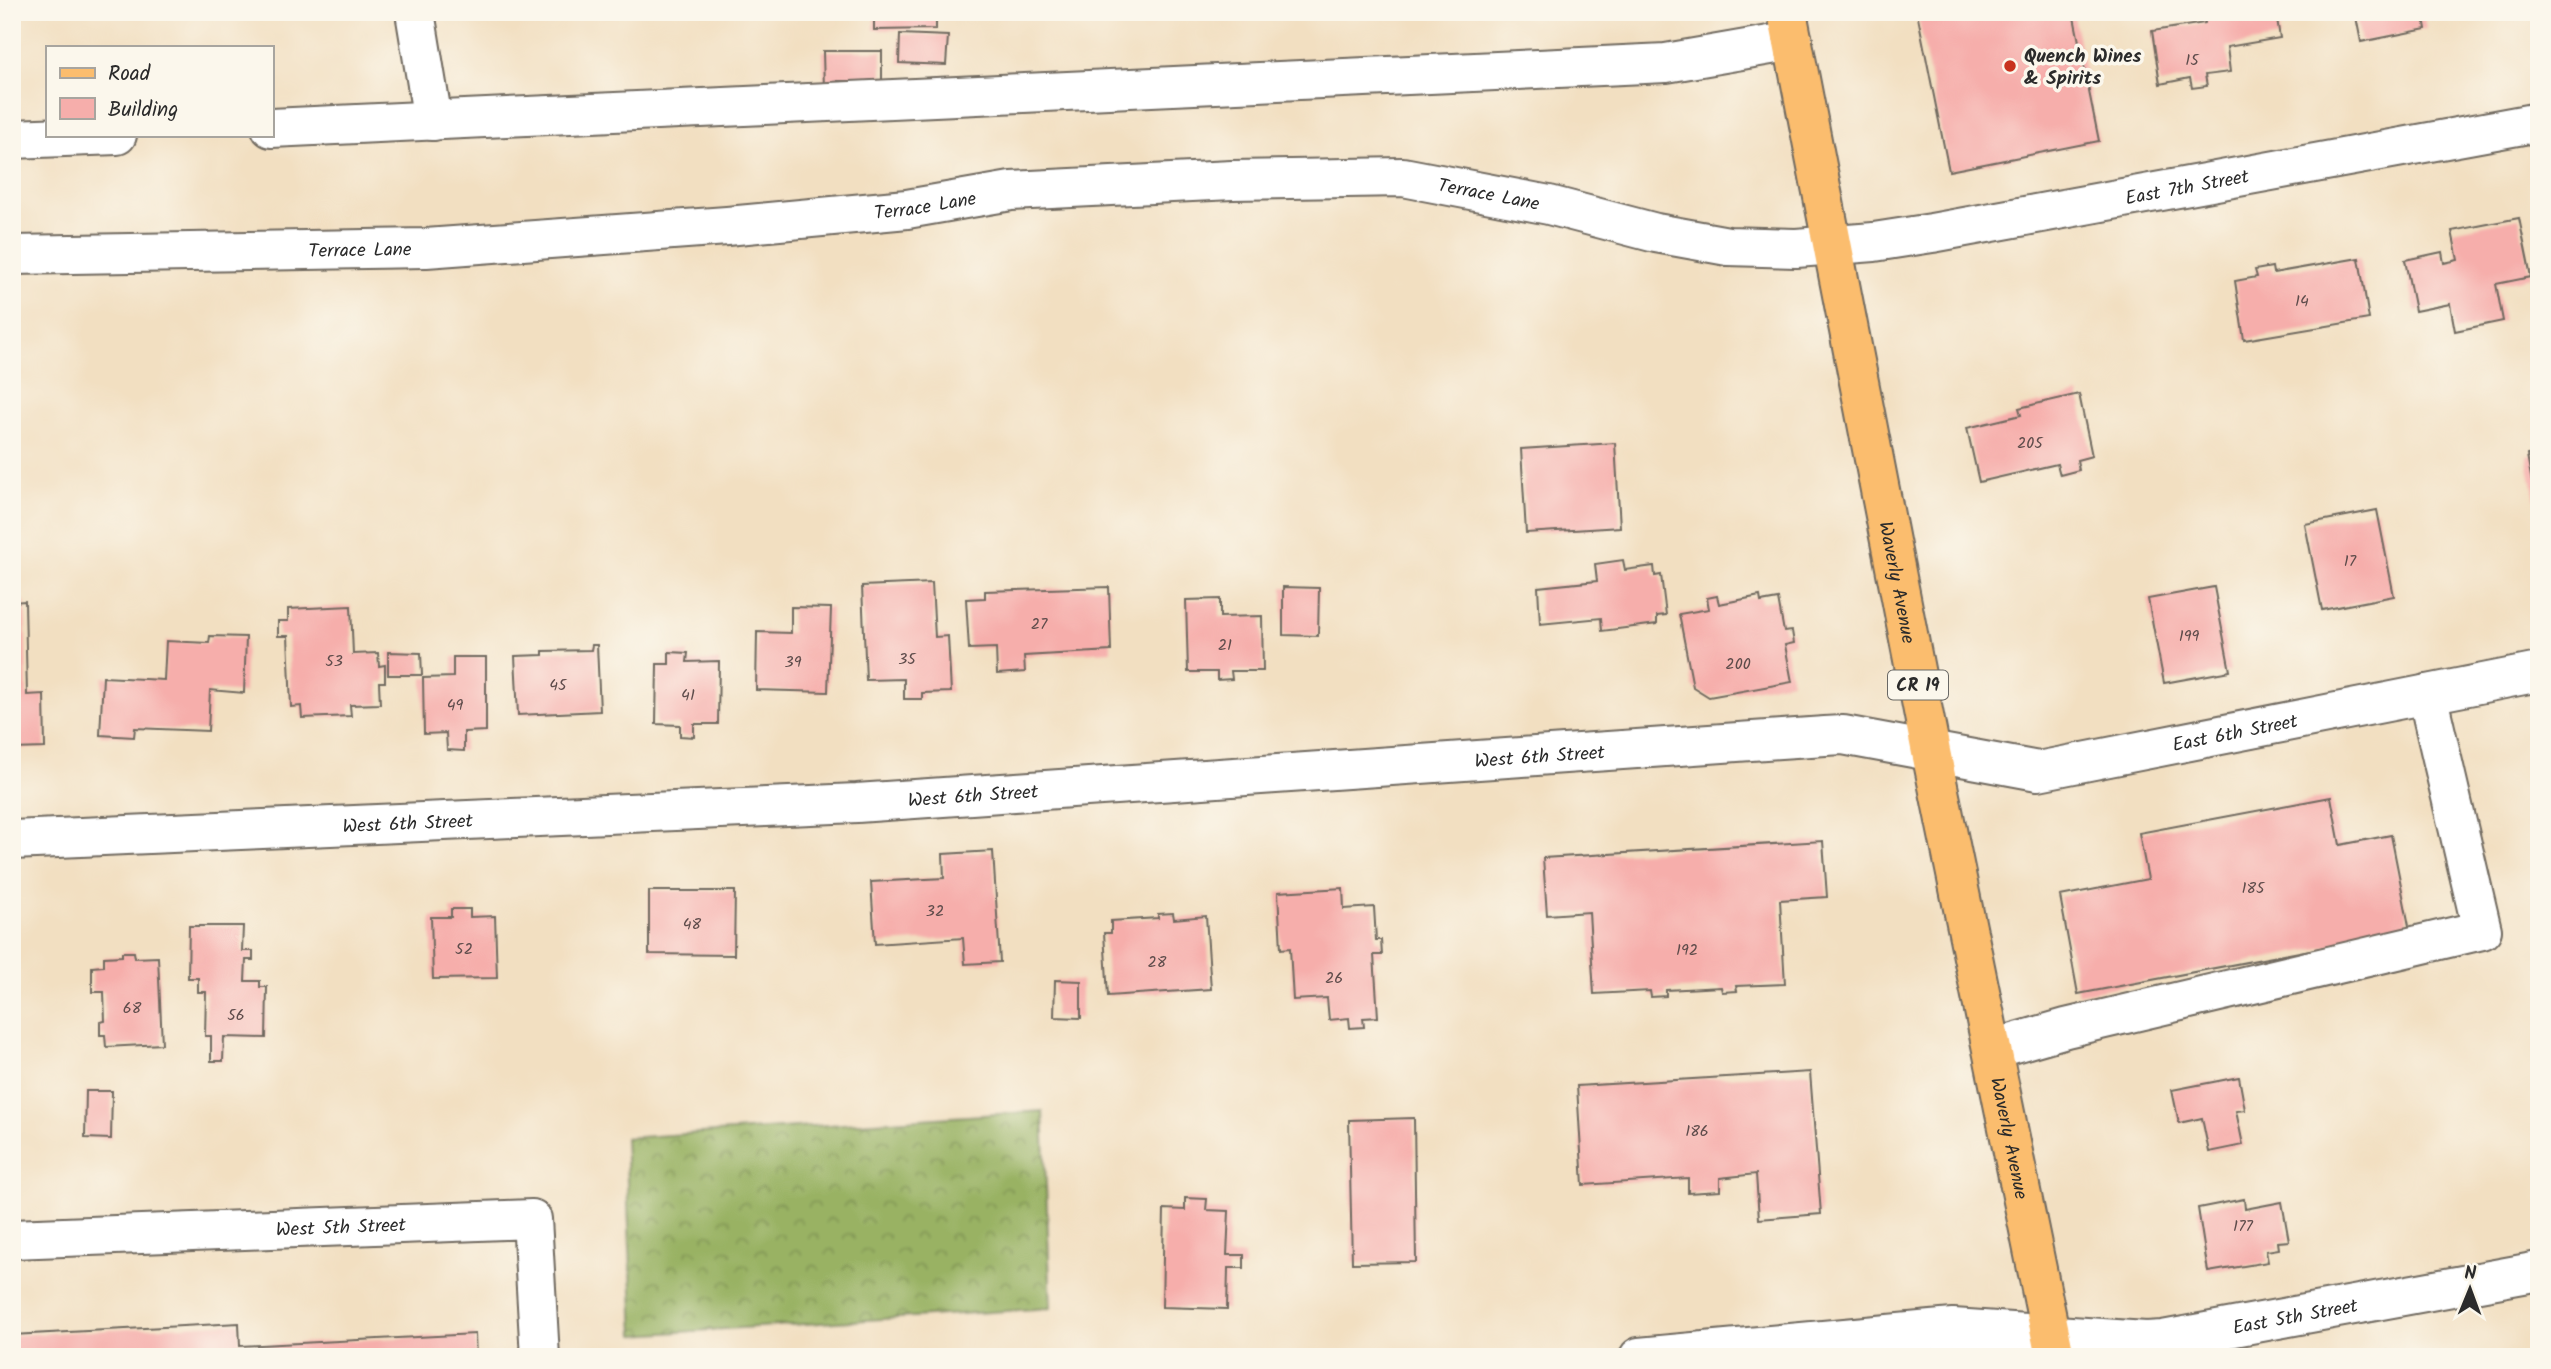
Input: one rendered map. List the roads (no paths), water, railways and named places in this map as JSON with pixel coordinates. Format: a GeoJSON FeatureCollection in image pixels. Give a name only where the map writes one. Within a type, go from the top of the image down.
{"type":"FeatureCollection","features":[{"type":"Feature","properties":{"kind":"main road","name":"Waverly Avenue"},"geometry":{"type":"LineString","coordinates":[[1790,27],[1931,752],[2052,1345]]}},
{"type":"Feature","properties":{"kind":"street"},"geometry":{"type":"LineString","coordinates":[[415,12],[433,121]]}},
{"type":"Feature","properties":{"kind":"street"},"geometry":{"type":"LineString","coordinates":[[273,128],[1666,63],[1790,27]]}},
{"type":"Feature","properties":{"kind":"street","name":"East 7th Street"},"geometry":{"type":"LineString","coordinates":[[1832,246],[1932,233],[2539,122]]}},
{"type":"Feature","properties":{"kind":"street"},"geometry":{"type":"LineString","coordinates":[[12,139],[91,136]]}},
{"type":"Feature","properties":{"kind":"street","name":"Terrace Lane"},"geometry":{"type":"LineString","coordinates":[[12,255],[426,248],[727,226],[907,209],[1011,191],[1232,180],[1403,177],[1549,205],[1656,233],[1728,246],[1832,246]]}},
{"type":"Feature","properties":{"kind":"street","name":"East 6th Street"},"geometry":{"type":"LineString","coordinates":[[1931,752],[2038,771],[2539,672]]}},
{"type":"Feature","properties":{"kind":"street"},"geometry":{"type":"LineString","coordinates":[[1993,1049],[2066,1028],[2482,930],[2427,694]]}},
{"type":"Feature","properties":{"kind":"street","name":"West 6th Street"},"geometry":{"type":"LineString","coordinates":[[12,840],[856,803],[1843,735],[1931,752]]}},
{"type":"Feature","properties":{"kind":"street","name":"West 5th Street"},"geometry":{"type":"LineString","coordinates":[[12,1239],[532,1219],[540,1357]]}},
{"type":"Feature","properties":{"kind":"street","name":"East 5th Street"},"geometry":{"type":"LineString","coordinates":[[2052,1345],[2164,1340],[2539,1271]]}},
{"type":"Feature","properties":{"kind":"street"},"geometry":{"type":"LineString","coordinates":[[1639,1357],[1953,1328],[2052,1345]]}},
{"type":"Feature","properties":{"kind":"place","name":"Quench Wines & Spirits"},"geometry":{"type":"Point","coordinates":[2010,66]}}]}
